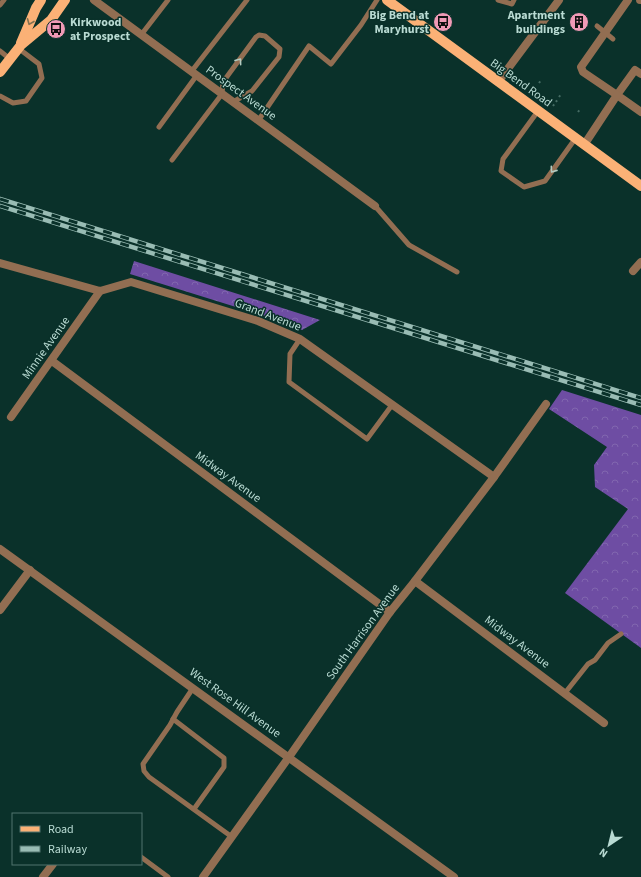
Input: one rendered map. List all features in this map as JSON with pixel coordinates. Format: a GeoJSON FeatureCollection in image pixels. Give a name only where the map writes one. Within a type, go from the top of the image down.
{"type":"FeatureCollection","features":[{"type":"Feature","properties":{"kind":"main road"},"geometry":{"type":"LineString","coordinates":[[19,47],[41,0]]}},
{"type":"Feature","properties":{"kind":"main road"},"geometry":{"type":"LineString","coordinates":[[0,72],[19,47],[51,20],[65,0]]}},
{"type":"Feature","properties":{"kind":"main road","name":"Big Bend Road"},"geometry":{"type":"LineString","coordinates":[[387,0],[641,186]]}},
{"type":"Feature","properties":{"kind":"street","name":"Prospect Avenue"},"geometry":{"type":"LineString","coordinates":[[94,0],[375,206]]}},
{"type":"Feature","properties":{"kind":"street"},"geometry":{"type":"LineString","coordinates":[[498,82],[559,0]]}},
{"type":"Feature","properties":{"kind":"street"},"geometry":{"type":"LineString","coordinates":[[628,0],[581,67],[583,72],[641,112]]}},
{"type":"Feature","properties":{"kind":"street"},"geometry":{"type":"LineString","coordinates":[[584,145],[635,70],[641,74]]}},
{"type":"Feature","properties":{"kind":"street"},"geometry":{"type":"LineString","coordinates":[[633,271],[641,262]]}},
{"type":"Feature","properties":{"kind":"street"},"geometry":{"type":"LineString","coordinates":[[0,263],[100,291]]}},
{"type":"Feature","properties":{"kind":"street","name":"Grand Avenue"},"geometry":{"type":"LineString","coordinates":[[100,291],[131,282],[258,321],[300,339],[494,477]]}},
{"type":"Feature","properties":{"kind":"street","name":"Minnie Avenue"},"geometry":{"type":"LineString","coordinates":[[11,417],[100,291]]}},
{"type":"Feature","properties":{"kind":"street","name":"Midway Avenue"},"geometry":{"type":"LineString","coordinates":[[52,361],[390,612]]}},
{"type":"Feature","properties":{"kind":"street","name":"South Harrison Avenue"},"geometry":{"type":"LineString","coordinates":[[203,877],[390,612],[494,477],[546,404]]}},
{"type":"Feature","properties":{"kind":"street","name":"West Rose Hill Avenue"},"geometry":{"type":"LineString","coordinates":[[0,549],[454,877]]}},
{"type":"Feature","properties":{"kind":"street"},"geometry":{"type":"LineString","coordinates":[[0,610],[30,570]]}},
{"type":"Feature","properties":{"kind":"street","name":"Midway Avenue"},"geometry":{"type":"LineString","coordinates":[[415,581],[604,723]]}},
{"type":"Feature","properties":{"kind":"street"},"geometry":{"type":"LineString","coordinates":[[43,877],[51,865]]}},
{"type":"Feature","properties":{"kind":"lane"},"geometry":{"type":"LineString","coordinates":[[0,5],[4,0]]}},
{"type":"Feature","properties":{"kind":"lane"},"geometry":{"type":"LineString","coordinates":[[141,35],[168,0]]}},
{"type":"Feature","properties":{"kind":"lane"},"geometry":{"type":"LineString","coordinates":[[159,127],[194,73],[247,0]]}},
{"type":"Feature","properties":{"kind":"lane"},"geometry":{"type":"LineString","coordinates":[[258,120],[309,46],[331,64],[377,0]]}},
{"type":"Feature","properties":{"kind":"lane"},"geometry":{"type":"LineString","coordinates":[[498,0],[512,4],[514,0]]}},
{"type":"Feature","properties":{"kind":"lane"},"geometry":{"type":"LineString","coordinates":[[597,26],[613,39]]}},
{"type":"Feature","properties":{"kind":"lane"},"geometry":{"type":"LineString","coordinates":[[172,160],[222,94],[223,82],[256,37],[259,35],[265,36],[280,49],[279,57],[252,91],[233,102]]}},
{"type":"Feature","properties":{"kind":"lane"},"geometry":{"type":"LineString","coordinates":[[0,96],[13,103],[26,101],[42,78],[39,64],[19,47]]}},
{"type":"Feature","properties":{"kind":"lane"},"geometry":{"type":"LineString","coordinates":[[0,51],[10,59]]}},
{"type":"Feature","properties":{"kind":"lane"},"geometry":{"type":"LineString","coordinates":[[538,111],[503,159],[501,171],[524,187],[545,181],[575,138]]}},
{"type":"Feature","properties":{"kind":"lane"},"geometry":{"type":"LineString","coordinates":[[375,206],[409,245],[457,272]]}},
{"type":"Feature","properties":{"kind":"lane"},"geometry":{"type":"LineString","coordinates":[[300,339],[290,354],[289,382],[367,439],[392,405]]}},
{"type":"Feature","properties":{"kind":"lane"},"geometry":{"type":"LineString","coordinates":[[565,693],[588,664],[595,660],[608,643],[621,634]]}},
{"type":"Feature","properties":{"kind":"lane"},"geometry":{"type":"LineString","coordinates":[[193,688],[143,764],[144,771],[149,777],[232,837]]}},
{"type":"Feature","properties":{"kind":"lane"},"geometry":{"type":"LineString","coordinates":[[173,719],[224,758],[224,767],[194,809]]}},
{"type":"Feature","properties":{"kind":"lane"},"geometry":{"type":"LineString","coordinates":[[142,858],[168,877]]}},
{"type":"Feature","properties":{"kind":"path"},"geometry":{"type":"LineString","coordinates":[[539,83],[542,79]]}},
{"type":"Feature","properties":{"kind":"path"},"geometry":{"type":"LineString","coordinates":[[553,106],[562,94]]}},
{"type":"Feature","properties":{"kind":"path"},"geometry":{"type":"LineString","coordinates":[[578,112],[581,108]]}},
{"type":"Feature","properties":{"kind":"green space"},"geometry":{"type":"Polygon","coordinates":[[[134,261],[320,320],[302,330],[287,323],[130,274],[134,261]]]}},
{"type":"Feature","properties":{"kind":"green space"},"geometry":{"type":"Polygon","coordinates":[[[562,390],[641,415],[641,648],[565,593],[628,509],[595,487],[594,465],[607,447],[549,409],[562,390]]]}},
{"type":"Feature","properties":{"kind":"railway"},"geometry":{"type":"LineString","coordinates":[[0,199],[641,398]]}},
{"type":"Feature","properties":{"kind":"railway"},"geometry":{"type":"LineString","coordinates":[[0,206],[641,405]]}},
{"type":"Feature","properties":{"kind":"place","name":"Big Bend at Maryhurst"},"geometry":{"type":"Point","coordinates":[443,22]}},
{"type":"Feature","properties":{"kind":"place","name":"Apartment buildings"},"geometry":{"type":"Point","coordinates":[579,22]}},
{"type":"Feature","properties":{"kind":"place","name":"Kirkwood at Prospect"},"geometry":{"type":"Point","coordinates":[56,29]}}]}
